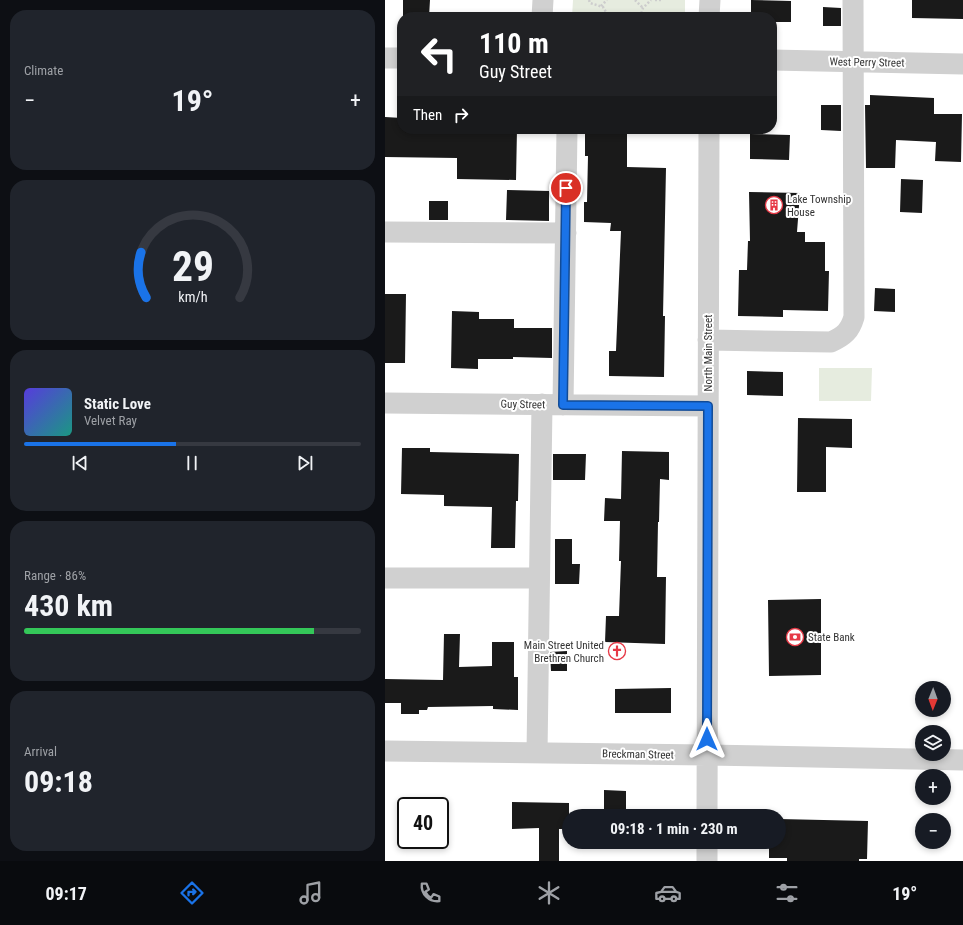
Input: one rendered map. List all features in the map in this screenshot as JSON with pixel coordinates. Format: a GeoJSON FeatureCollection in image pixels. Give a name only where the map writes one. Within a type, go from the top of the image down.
{"type":"FeatureCollection","features":[{"type":"Feature","properties":{"kind":"street"},"geometry":{"type":"LineString","coordinates":[[542,12],[543,0]]}},
{"type":"Feature","properties":{"kind":"street"},"geometry":{"type":"LineString","coordinates":[[709,0],[709,12]]}},
{"type":"Feature","properties":{"kind":"street"},"geometry":{"type":"LineString","coordinates":[[708,340],[831,342],[841,338],[851,327],[854,317],[853,0]]}},
{"type":"Feature","properties":{"kind":"street"},"geometry":{"type":"LineString","coordinates":[[385,58],[397,58]]}},
{"type":"Feature","properties":{"kind":"street","name":"West Perry Street"},"geometry":{"type":"LineString","coordinates":[[777,60],[963,64]]}},
{"type":"Feature","properties":{"kind":"street"},"geometry":{"type":"LineString","coordinates":[[563,405],[567,134]]}},
{"type":"Feature","properties":{"kind":"street","name":"North Main Street"},"geometry":{"type":"LineString","coordinates":[[707,809],[709,134]]}},
{"type":"Feature","properties":{"kind":"street"},"geometry":{"type":"LineString","coordinates":[[385,232],[566,233]]}},
{"type":"Feature","properties":{"kind":"street","name":"Guy Street"},"geometry":{"type":"LineString","coordinates":[[385,403],[708,406]]}},
{"type":"Feature","properties":{"kind":"street"},"geometry":{"type":"LineString","coordinates":[[537,753],[542,404]]}},
{"type":"Feature","properties":{"kind":"street"},"geometry":{"type":"LineString","coordinates":[[385,578],[539,578]]}},
{"type":"Feature","properties":{"kind":"street","name":"Breckman Street"},"geometry":{"type":"LineString","coordinates":[[385,751],[963,760]]}},
{"type":"Feature","properties":{"kind":"street"},"geometry":{"type":"LineString","coordinates":[[707,849],[707,861]]}},
{"type":"Feature","properties":{"kind":"path"},"geometry":{"type":"LineString","coordinates":[[589,0],[590,3],[603,7],[606,12]]}},
{"type":"Feature","properties":{"kind":"path"},"geometry":{"type":"LineString","coordinates":[[601,6],[607,0]]}},
{"type":"Feature","properties":{"kind":"path"},"geometry":{"type":"LineString","coordinates":[[635,0],[643,8]]}},
{"type":"Feature","properties":{"kind":"path"},"geometry":{"type":"LineString","coordinates":[[642,12],[643,8],[651,0]]}},
{"type":"Feature","properties":{"kind":"path"},"geometry":{"type":"LineString","coordinates":[[655,0],[663,0]]}},
{"type":"Feature","properties":{"kind":"shaded area"},"geometry":{"type":"Polygon","coordinates":[[[573,0],[685,0],[685,12],[572,12],[573,0]]]}},
{"type":"Feature","properties":{"kind":"shaded area"},"geometry":{"type":"Polygon","coordinates":[[[819,368],[872,368],[871,401],[819,401],[819,368]]]}},
{"type":"Feature","properties":{"kind":"building"},"geometry":{"type":"Polygon","coordinates":[[[403,0],[430,0],[429,12],[403,12],[403,0]]]}},
{"type":"Feature","properties":{"kind":"building"},"geometry":{"type":"Polygon","coordinates":[[[751,0],[791,1],[791,22],[777,22],[777,12],[751,12],[751,0]]]}},
{"type":"Feature","properties":{"kind":"building"},"geometry":{"type":"Polygon","coordinates":[[[912,0],[963,0],[963,19],[912,18],[912,0]]]}},
{"type":"Feature","properties":{"kind":"building"},"geometry":{"type":"Polygon","coordinates":[[[823,7],[841,8],[841,26],[823,26],[823,7]]]}},
{"type":"Feature","properties":{"kind":"building"},"geometry":{"type":"Polygon","coordinates":[[[870,95],[934,98],[934,114],[962,114],[961,162],[935,161],[936,142],[896,140],[895,168],[866,168],[865,105],[870,105],[870,95]]]}},
{"type":"Feature","properties":{"kind":"building"},"geometry":{"type":"Polygon","coordinates":[[[821,105],[841,105],[841,131],[821,130],[821,105]]]}},
{"type":"Feature","properties":{"kind":"building"},"geometry":{"type":"Polygon","coordinates":[[[385,117],[397,118],[397,134],[517,134],[516,180],[457,179],[457,158],[385,157],[385,117]]]}},
{"type":"Feature","properties":{"kind":"building"},"geometry":{"type":"Polygon","coordinates":[[[585,134],[627,134],[627,167],[666,168],[663,316],[665,316],[664,377],[609,376],[609,351],[616,351],[621,231],[610,231],[611,223],[584,222],[584,202],[587,202],[588,156],[585,156],[585,134]]]}},
{"type":"Feature","properties":{"kind":"building"},"geometry":{"type":"Polygon","coordinates":[[[750,134],[790,135],[789,160],[750,159],[750,134]]]}},
{"type":"Feature","properties":{"kind":"building"},"geometry":{"type":"Polygon","coordinates":[[[901,179],[923,180],[922,213],[900,212],[901,179]]]}},
{"type":"Feature","properties":{"kind":"building"},"geometry":{"type":"Polygon","coordinates":[[[507,190],[549,191],[549,221],[506,220],[507,190]]]}},
{"type":"Feature","properties":{"kind":"building"},"geometry":{"type":"Polygon","coordinates":[[[749,192],[800,193],[797,232],[805,232],[805,242],[825,242],[825,271],[829,271],[828,311],[783,310],[783,317],[738,316],[739,270],[747,270],[748,241],[750,241],[749,192]]]}},
{"type":"Feature","properties":{"kind":"building"},"geometry":{"type":"Polygon","coordinates":[[[429,201],[448,201],[448,220],[429,220],[429,201]]]}},
{"type":"Feature","properties":{"kind":"building"},"geometry":{"type":"Polygon","coordinates":[[[875,288],[895,289],[895,312],[874,311],[875,288]]]}},
{"type":"Feature","properties":{"kind":"building"},"geometry":{"type":"Polygon","coordinates":[[[385,294],[406,294],[405,363],[385,363],[385,294]]]}},
{"type":"Feature","properties":{"kind":"building"},"geometry":{"type":"Polygon","coordinates":[[[452,311],[479,312],[479,319],[514,319],[514,328],[552,328],[552,358],[513,357],[513,359],[478,359],[478,369],[451,368],[452,311]]]}},
{"type":"Feature","properties":{"kind":"building"},"geometry":{"type":"Polygon","coordinates":[[[747,371],[783,372],[783,396],[747,395],[747,371]]]}},
{"type":"Feature","properties":{"kind":"building"},"geometry":{"type":"Polygon","coordinates":[[[798,418],[852,419],[852,448],[826,447],[826,492],[797,492],[798,418]]]}},
{"type":"Feature","properties":{"kind":"building"},"geometry":{"type":"Polygon","coordinates":[[[402,448],[430,448],[430,452],[519,454],[515,548],[491,548],[492,507],[444,506],[444,495],[401,494],[402,448]]]}},
{"type":"Feature","properties":{"kind":"building"},"geometry":{"type":"Polygon","coordinates":[[[622,451],[669,452],[669,480],[660,479],[658,522],[657,577],[666,577],[665,644],[605,642],[606,616],[619,616],[621,561],[619,561],[620,521],[604,521],[605,498],[621,499],[622,451]]]}},
{"type":"Feature","properties":{"kind":"building"},"geometry":{"type":"Polygon","coordinates":[[[553,454],[586,454],[585,480],[553,480],[553,454]]]}},
{"type":"Feature","properties":{"kind":"building"},"geometry":{"type":"Polygon","coordinates":[[[555,539],[572,539],[572,564],[580,564],[579,584],[555,584],[555,539]]]}},
{"type":"Feature","properties":{"kind":"building","name":"State Bank"},"geometry":{"type":"Polygon","coordinates":[[[821,599],[821,675],[769,676],[768,600],[821,599]]]}},
{"type":"Feature","properties":{"kind":"building"},"geometry":{"type":"Polygon","coordinates":[[[444,634],[460,634],[459,667],[492,666],[492,642],[514,642],[514,677],[518,677],[518,710],[493,709],[493,706],[428,707],[427,710],[419,710],[419,714],[401,714],[401,703],[385,703],[385,679],[443,680],[444,634]]]}},
{"type":"Feature","properties":{"kind":"building"},"geometry":{"type":"Polygon","coordinates":[[[567,651],[567,671],[551,671],[550,652],[567,651]]]}},
{"type":"Feature","properties":{"kind":"building"},"geometry":{"type":"Polygon","coordinates":[[[671,688],[671,713],[615,713],[615,689],[671,688]]]}},
{"type":"Feature","properties":{"kind":"building"},"geometry":{"type":"Polygon","coordinates":[[[604,790],[626,791],[626,809],[604,809],[604,790]]]}},
{"type":"Feature","properties":{"kind":"building"},"geometry":{"type":"Polygon","coordinates":[[[512,802],[569,803],[569,809],[562,809],[562,829],[559,829],[559,861],[539,861],[539,828],[512,829],[512,802]]]}},
{"type":"Feature","properties":{"kind":"building"},"geometry":{"type":"Polygon","coordinates":[[[786,819],[868,821],[867,859],[859,859],[859,861],[787,861],[787,858],[769,858],[769,849],[786,849],[786,819]]]}},
{"type":"Feature","properties":{"kind":"place","name":"Lake Township House"},"geometry":{"type":"Point","coordinates":[774,205]}},
{"type":"Feature","properties":{"kind":"place","name":"State Bank"},"geometry":{"type":"Point","coordinates":[795,637]}},
{"type":"Feature","properties":{"kind":"place","name":"Main Street United Brethren Church"},"geometry":{"type":"Point","coordinates":[617,651]}},
{"type":"Feature","properties":{"kind":"route"},"geometry":{"type":"LineString","coordinates":[[566,188],[563,405],[708,406],[707,739]]}}]}
